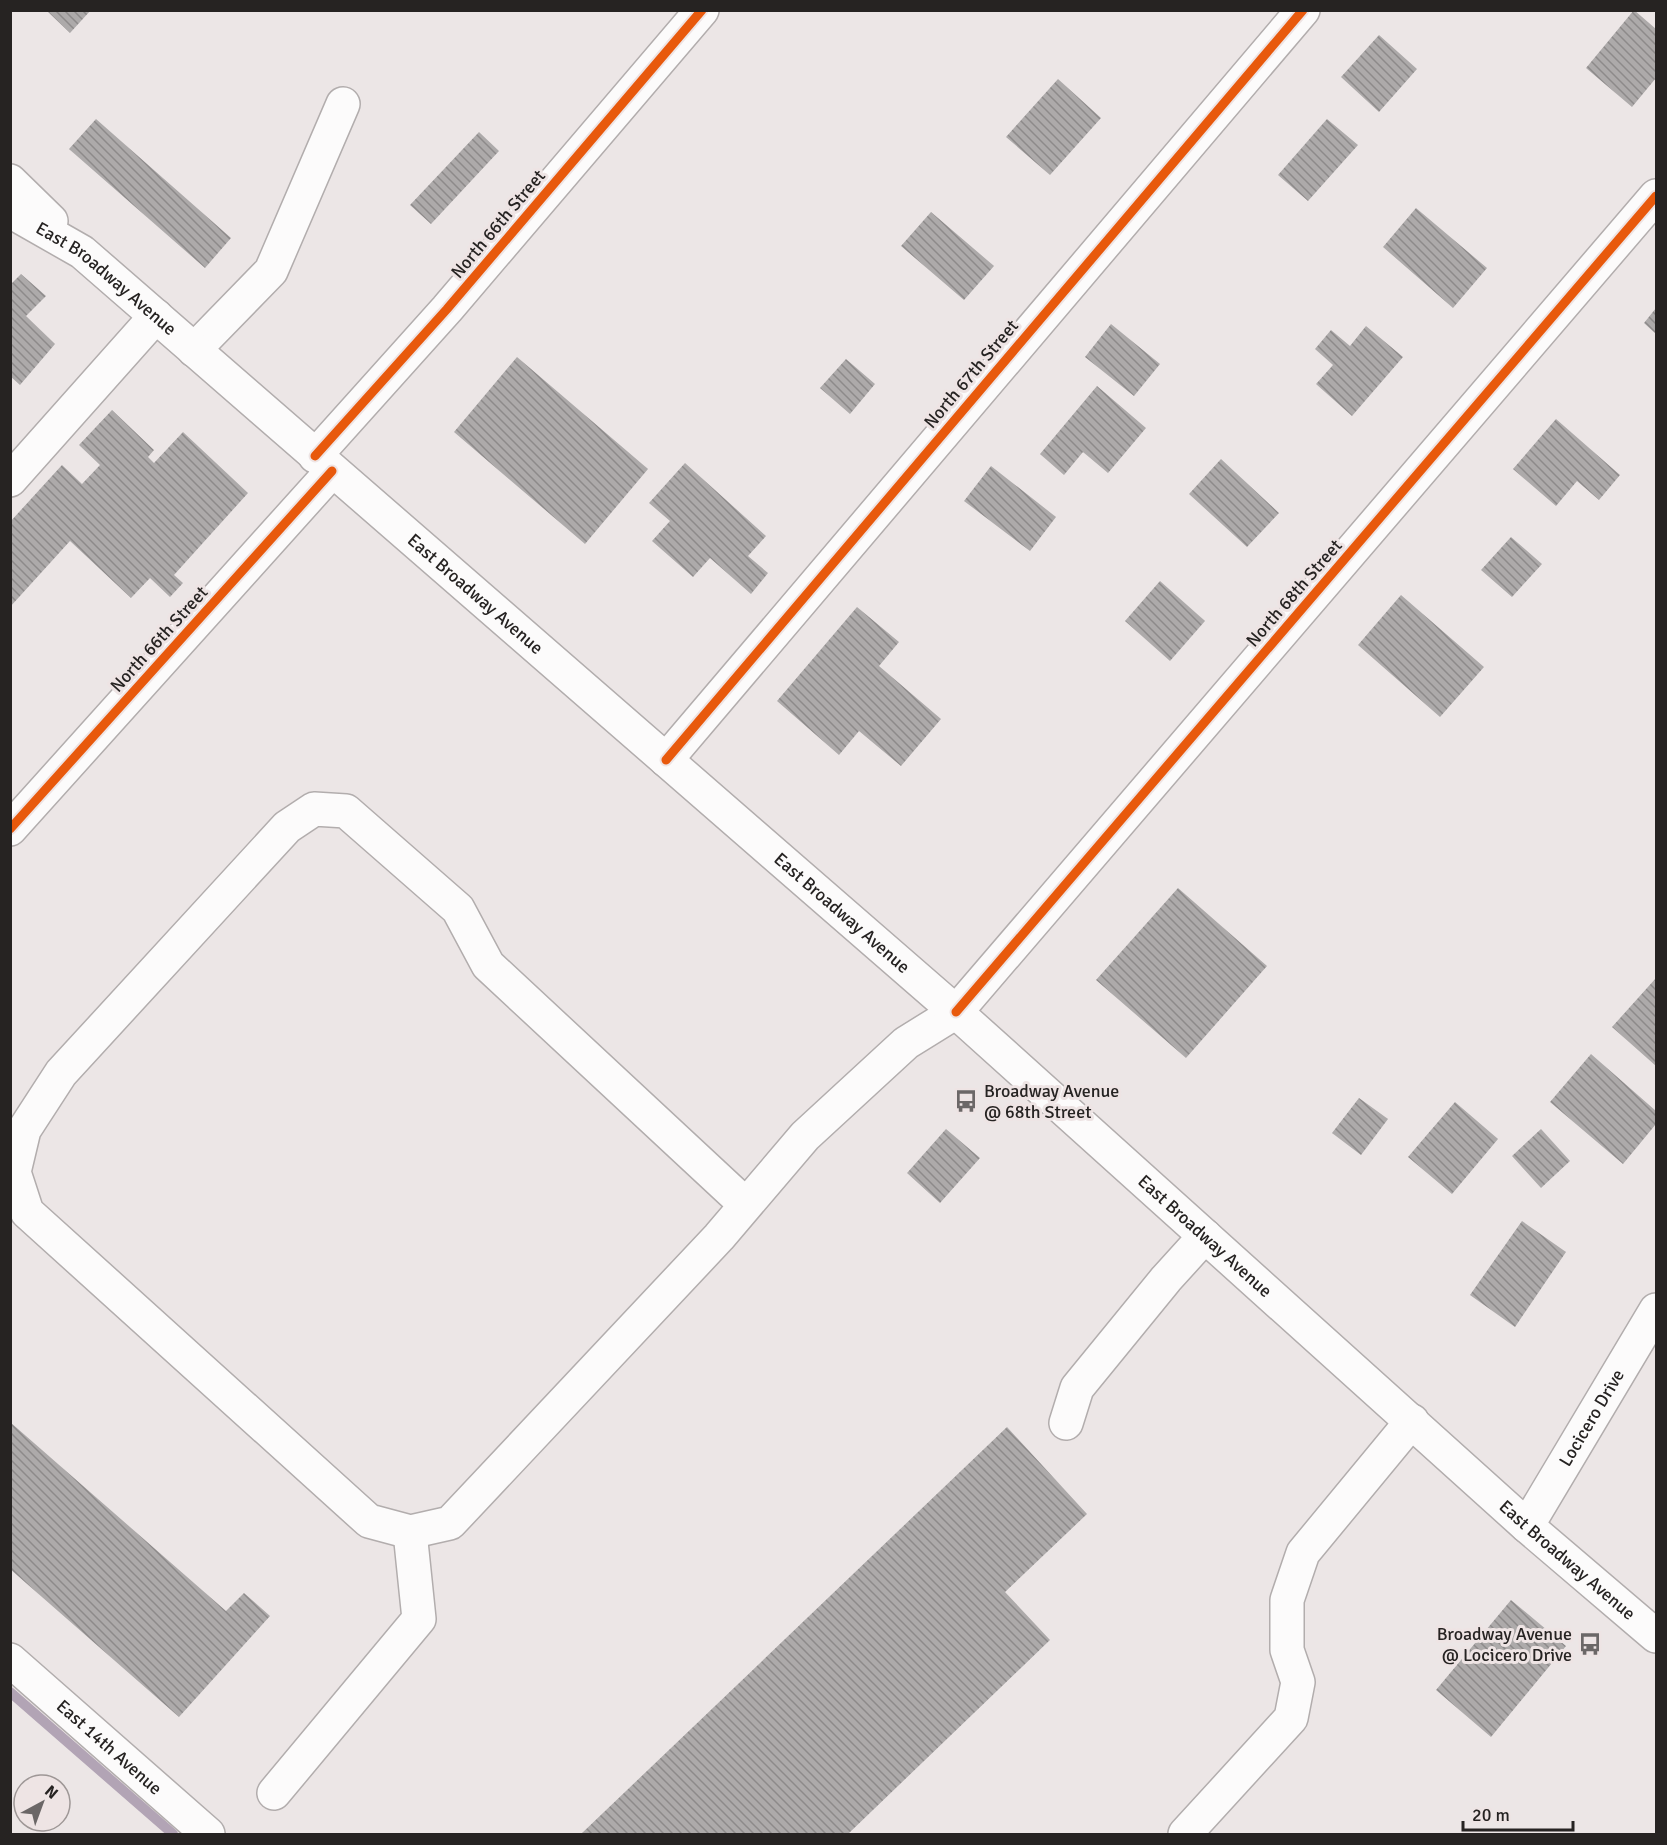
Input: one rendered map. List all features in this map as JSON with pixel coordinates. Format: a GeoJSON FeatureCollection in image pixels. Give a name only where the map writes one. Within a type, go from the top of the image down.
{"type":"FeatureCollection","features":[{"type":"Feature","properties":{"kind":"street","name":"North 66th Street"},"geometry":{"type":"LineString","coordinates":[[10,829],[324,464],[447,309],[702,10]]}},
{"type":"Feature","properties":{"kind":"street","name":"North 67th Street"},"geometry":{"type":"LineString","coordinates":[[666,760],[1303,10]]}},
{"type":"Feature","properties":{"kind":"street"},"geometry":{"type":"LineString","coordinates":[[194,350],[272,271],[343,104]]}},
{"type":"Feature","properties":{"kind":"street"},"geometry":{"type":"LineString","coordinates":[[10,181],[82,252]]}},
{"type":"Feature","properties":{"kind":"street","name":"North 68th Street"},"geometry":{"type":"LineString","coordinates":[[410,1532],[450,1523],[719,1237],[797,1144],[847,1094],[906,1043],[956,1011],[1656,196]]}},
{"type":"Feature","properties":{"kind":"street","name":"East Broadway Avenue"},"geometry":{"type":"LineString","coordinates":[[10,211],[82,252],[156,316],[956,1011],[1527,1526],[1656,1636]]}},
{"type":"Feature","properties":{"kind":"street"},"geometry":{"type":"LineString","coordinates":[[10,480],[156,316]]}},
{"type":"Feature","properties":{"kind":"street"},"geometry":{"type":"LineString","coordinates":[[274,1793],[419,1619],[410,1532],[369,1521],[27,1212],[14,1172],[24,1130],[61,1073],[287,827],[314,809],[345,811],[458,909],[488,965],[746,1205]]}},
{"type":"Feature","properties":{"kind":"street"},"geometry":{"type":"LineString","coordinates":[[1066,1423],[1077,1388],[1166,1279],[1205,1236]]}},
{"type":"Feature","properties":{"kind":"street","name":"Locicero Drive"},"geometry":{"type":"LineString","coordinates":[[1527,1526],[1656,1310]]}},
{"type":"Feature","properties":{"kind":"street"},"geometry":{"type":"LineString","coordinates":[[1185,1834],[1291,1718],[1298,1682],[1287,1650],[1287,1600],[1303,1552],[1412,1421]]}},
{"type":"Feature","properties":{"kind":"street","name":"East 14th Avenue"},"geometry":{"type":"LineString","coordinates":[[10,1660],[208,1834]]}},
{"type":"Feature","properties":{"kind":"building"},"geometry":{"type":"Polygon","coordinates":[[[46,10],[91,10],[70,33],[46,10]]]}},
{"type":"Feature","properties":{"kind":"building"},"geometry":{"type":"Polygon","coordinates":[[[1634,10],[1656,29],[1656,78],[1632,107],[1586,68],[1634,10]]]}},
{"type":"Feature","properties":{"kind":"building"},"geometry":{"type":"Polygon","coordinates":[[[1379,35],[1417,69],[1379,112],[1341,77],[1379,35]]]}},
{"type":"Feature","properties":{"kind":"building"},"geometry":{"type":"Polygon","coordinates":[[[1058,79],[1101,118],[1050,175],[1006,137],[1058,79]]]}},
{"type":"Feature","properties":{"kind":"building"},"geometry":{"type":"Polygon","coordinates":[[[96,119],[231,238],[205,268],[69,149],[96,119]]]}},
{"type":"Feature","properties":{"kind":"building"},"geometry":{"type":"Polygon","coordinates":[[[1327,119],[1358,145],[1308,201],[1278,175],[1327,119]]]}},
{"type":"Feature","properties":{"kind":"building"},"geometry":{"type":"Polygon","coordinates":[[[479,132],[499,151],[431,224],[410,205],[479,132]]]}},
{"type":"Feature","properties":{"kind":"building"},"geometry":{"type":"Polygon","coordinates":[[[1416,208],[1487,268],[1453,308],[1383,247],[1416,208]]]}},
{"type":"Feature","properties":{"kind":"building"},"geometry":{"type":"Polygon","coordinates":[[[931,212],[994,266],[964,300],[901,246],[931,212]]]}},
{"type":"Feature","properties":{"kind":"building"},"geometry":{"type":"Polygon","coordinates":[[[21,274],[46,296],[26,316],[55,344],[20,385],[10,376],[10,285],[21,274]]]}},
{"type":"Feature","properties":{"kind":"building"},"geometry":{"type":"Polygon","coordinates":[[[1656,308],[1656,334],[1644,323],[1656,308]]]}},
{"type":"Feature","properties":{"kind":"building"},"geometry":{"type":"Polygon","coordinates":[[[1111,324],[1160,364],[1134,396],[1085,357],[1111,324]]]}},
{"type":"Feature","properties":{"kind":"building"},"geometry":{"type":"Polygon","coordinates":[[[1366,326],[1403,357],[1352,416],[1316,384],[1333,365],[1315,349],[1331,330],[1350,346],[1366,326]]]}},
{"type":"Feature","properties":{"kind":"building"},"geometry":{"type":"Polygon","coordinates":[[[517,357],[648,469],[585,544],[454,432],[517,357]]]}},
{"type":"Feature","properties":{"kind":"building"},"geometry":{"type":"Polygon","coordinates":[[[846,359],[875,384],[850,414],[820,388],[846,359]]]}},
{"type":"Feature","properties":{"kind":"building"},"geometry":{"type":"Polygon","coordinates":[[[1097,386],[1146,428],[1108,473],[1083,452],[1064,475],[1040,454],[1097,386]]]}},
{"type":"Feature","properties":{"kind":"building"},"geometry":{"type":"Polygon","coordinates":[[[112,410],[154,450],[148,457],[154,463],[183,432],[248,493],[174,575],[183,583],[170,597],[150,578],[131,598],[70,541],[10,607],[10,522],[62,465],[82,484],[100,465],[79,445],[112,410]]]}},
{"type":"Feature","properties":{"kind":"building"},"geometry":{"type":"Polygon","coordinates":[[[1556,419],[1620,475],[1599,500],[1577,481],[1556,506],[1513,469],[1556,419]]]}},
{"type":"Feature","properties":{"kind":"building"},"geometry":{"type":"Polygon","coordinates":[[[1221,459],[1279,513],[1247,547],[1189,494],[1221,459]]]}},
{"type":"Feature","properties":{"kind":"building"},"geometry":{"type":"Polygon","coordinates":[[[685,463],[766,536],[748,556],[768,573],[751,594],[710,558],[693,577],[652,541],[670,521],[649,503],[685,463]]]}},
{"type":"Feature","properties":{"kind":"building"},"geometry":{"type":"Polygon","coordinates":[[[991,466],[1056,517],[1030,551],[964,501],[991,466]]]}},
{"type":"Feature","properties":{"kind":"building"},"geometry":{"type":"Polygon","coordinates":[[[1511,537],[1542,564],[1512,597],[1481,570],[1511,537]]]}},
{"type":"Feature","properties":{"kind":"building"},"geometry":{"type":"Polygon","coordinates":[[[1160,581],[1205,621],[1170,661],[1125,621],[1160,581]]]}},
{"type":"Feature","properties":{"kind":"building"},"geometry":{"type":"Polygon","coordinates":[[[1401,595],[1484,667],[1440,717],[1358,645],[1401,595]]]}},
{"type":"Feature","properties":{"kind":"building"},"geometry":{"type":"Polygon","coordinates":[[[857,607],[899,642],[879,666],[941,719],[901,766],[859,731],[839,755],[777,701],[857,607]]]}},
{"type":"Feature","properties":{"kind":"building"},"geometry":{"type":"Polygon","coordinates":[[[1178,888],[1267,966],[1186,1058],[1096,980],[1178,888]]]}},
{"type":"Feature","properties":{"kind":"building"},"geometry":{"type":"Polygon","coordinates":[[[1656,978],[1656,1066],[1612,1027],[1656,978]]]}},
{"type":"Feature","properties":{"kind":"building"},"geometry":{"type":"Polygon","coordinates":[[[1591,1054],[1656,1111],[1656,1124],[1623,1164],[1550,1102],[1591,1054]]]}},
{"type":"Feature","properties":{"kind":"building"},"geometry":{"type":"Polygon","coordinates":[[[1359,1098],[1388,1119],[1361,1155],[1332,1133],[1359,1098]]]}},
{"type":"Feature","properties":{"kind":"building"},"geometry":{"type":"Polygon","coordinates":[[[1455,1102],[1498,1139],[1452,1194],[1408,1157],[1455,1102]]]}},
{"type":"Feature","properties":{"kind":"building"},"geometry":{"type":"Polygon","coordinates":[[[946,1129],[980,1158],[940,1203],[907,1173],[946,1129]]]}},
{"type":"Feature","properties":{"kind":"building"},"geometry":{"type":"Polygon","coordinates":[[[1541,1129],[1570,1161],[1541,1188],[1512,1156],[1541,1129]]]}},
{"type":"Feature","properties":{"kind":"building"},"geometry":{"type":"Polygon","coordinates":[[[1522,1221],[1566,1252],[1515,1327],[1470,1295],[1522,1221]]]}},
{"type":"Feature","properties":{"kind":"building"},"geometry":{"type":"Polygon","coordinates":[[[10,1422],[226,1611],[244,1593],[270,1616],[179,1717],[10,1569],[10,1422]]]}},
{"type":"Feature","properties":{"kind":"building"},"geometry":{"type":"Polygon","coordinates":[[[1007,1427],[1087,1514],[1005,1592],[1050,1640],[848,1834],[581,1834],[1007,1427]]]}},
{"type":"Feature","properties":{"kind":"building"},"geometry":{"type":"Polygon","coordinates":[[[1511,1600],[1566,1646],[1491,1737],[1436,1690],[1511,1600]]]}},
{"type":"Feature","properties":{"kind":"waterway"},"geometry":{"type":"LineString","coordinates":[[10,1692],[173,1834]]}},
{"type":"Feature","properties":{"kind":"cycle path"},"geometry":{"type":"LineString","coordinates":[[315,456],[447,309],[702,10]]}},
{"type":"Feature","properties":{"kind":"cycle path"},"geometry":{"type":"LineString","coordinates":[[666,760],[1303,10]]}},
{"type":"Feature","properties":{"kind":"cycle path"},"geometry":{"type":"LineString","coordinates":[[956,1012],[1656,196]]}},
{"type":"Feature","properties":{"kind":"cycle path"},"geometry":{"type":"LineString","coordinates":[[10,829],[332,471]]}},
{"type":"Feature","properties":{"kind":"place","name":"Broadway Avenue @ 68th Street"},"geometry":{"type":"Point","coordinates":[966,1101]}},
{"type":"Feature","properties":{"kind":"place","name":"Broadway Avenue @ Locicero Drive"},"geometry":{"type":"Point","coordinates":[1590,1644]}}]}
